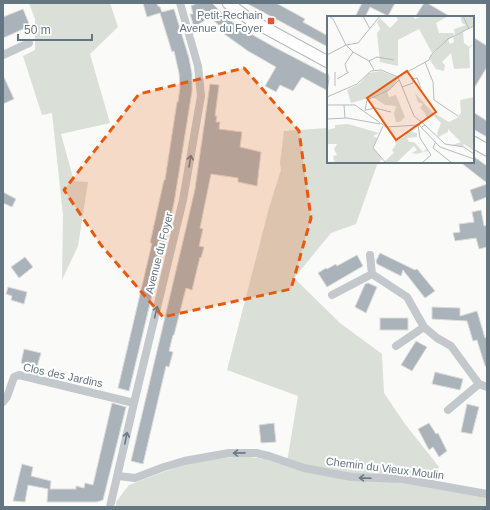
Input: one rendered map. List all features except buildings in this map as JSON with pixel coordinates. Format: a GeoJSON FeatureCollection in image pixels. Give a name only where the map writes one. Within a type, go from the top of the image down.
{"type":"FeatureCollection","features":[{"type":"Feature","properties":{"kind":"main road"},"geometry":{"type":"LineString","coordinates":[[228,3],[249,19],[327,61]]}},
{"type":"Feature","properties":{"kind":"main road"},"geometry":{"type":"LineString","coordinates":[[474,143],[487,150]]}},
{"type":"Feature","properties":{"kind":"street","name":"Avenue du Foyer"},"geometry":{"type":"LineString","coordinates":[[110,507],[183,200],[200,96],[198,66],[180,3]]}},
{"type":"Feature","properties":{"kind":"street"},"geometry":{"type":"LineString","coordinates":[[3,55],[29,43]]}},
{"type":"Feature","properties":{"kind":"street"},"geometry":{"type":"LineString","coordinates":[[370,255],[372,274]]}},
{"type":"Feature","properties":{"kind":"street"},"geometry":{"type":"LineString","coordinates":[[332,295],[372,274]]}},
{"type":"Feature","properties":{"kind":"street"},"geometry":{"type":"LineString","coordinates":[[372,274],[407,297],[424,327],[437,338],[451,346],[483,385],[448,410]]}},
{"type":"Feature","properties":{"kind":"street"},"geometry":{"type":"LineString","coordinates":[[396,346],[424,327]]}},
{"type":"Feature","properties":{"kind":"street","name":"Clos des Jardins"},"geometry":{"type":"LineString","coordinates":[[3,402],[7,397],[14,377],[19,376],[134,403]]}},
{"type":"Feature","properties":{"kind":"street","name":"Chemin du Vieux Moulin"},"geometry":{"type":"LineString","coordinates":[[118,476],[135,478],[184,461],[229,453],[256,453],[304,468],[352,477],[403,479],[487,494]]}},
{"type":"Feature","properties":{"kind":"highlighted area"},"geometry":{"type":"Polygon","coordinates":[[[244,68],[299,131],[311,218],[291,289],[163,317],[101,245],[64,190],[139,94],[244,68]]]}},
{"type":"Feature","properties":{"kind":"shaded area"},"geometry":{"type":"Polygon","coordinates":[[[29,3],[110,3],[118,27],[90,54],[110,123],[61,134],[74,181],[88,182],[78,246],[62,280],[63,215],[52,113],[42,115],[23,56],[35,50],[35,19],[29,3]]]}},
{"type":"Feature","properties":{"kind":"shaded area"},"geometry":{"type":"Polygon","coordinates":[[[327,128],[327,163],[378,163],[356,224],[331,233],[294,278],[340,323],[382,354],[384,393],[405,424],[439,467],[433,487],[479,495],[487,498],[487,507],[116,507],[116,502],[129,485],[190,462],[242,456],[287,462],[298,396],[227,370],[269,208],[281,170],[280,163],[284,131],[327,128]]]}},
{"type":"Feature","properties":{"kind":"place","name":"Petit-Rechain Avenue du Foyer"},"geometry":{"type":"Point","coordinates":[271,21]}}]}
